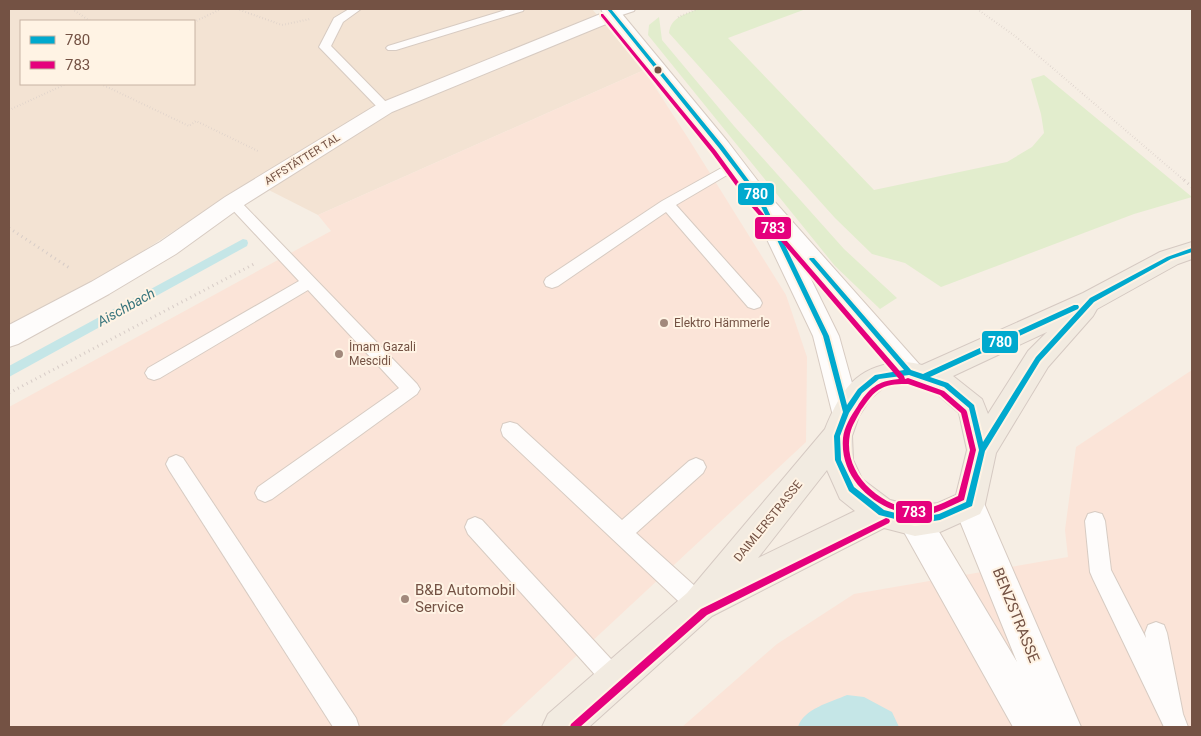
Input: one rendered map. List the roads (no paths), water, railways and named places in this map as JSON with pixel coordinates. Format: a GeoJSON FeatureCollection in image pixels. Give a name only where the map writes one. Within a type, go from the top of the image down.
{"type":"FeatureCollection","features":[{"type":"Feature","properties":{"kind":"main road"},"geometry":{"type":"LineString","coordinates":[[1092,300],[1038,359],[982,450],[969,504],[940,516],[915,522],[882,513],[851,489],[838,460],[842,424],[860,391],[878,377],[916,374],[1092,300],[1169,258],[1192,250]]}},
{"type":"Feature","properties":{"kind":"main road"},"geometry":{"type":"LineString","coordinates":[[916,374],[946,385],[972,407],[982,450]]}},
{"type":"Feature","properties":{"kind":"main road","name":"DAIMLERSTRASSE"},"geometry":{"type":"LineString","coordinates":[[561,727],[699,605],[842,424]]}},
{"type":"Feature","properties":{"kind":"main road","name":"DAIMLERSTRASSE"},"geometry":{"type":"LineString","coordinates":[[699,605],[882,513]]}},
{"type":"Feature","properties":{"kind":"street","name":"AFFSTÄTTER TAL"},"geometry":{"type":"LineString","coordinates":[[9,337],[100,288],[168,248],[233,202],[385,108],[617,11]]}},
{"type":"Feature","properties":{"kind":"street"},"geometry":{"type":"LineString","coordinates":[[617,11],[759,198],[916,374]]}},
{"type":"Feature","properties":{"kind":"street"},"geometry":{"type":"LineString","coordinates":[[759,198],[826,336],[842,424]]}},
{"type":"Feature","properties":{"kind":"street","name":"BENZSTRASSE"},"geometry":{"type":"LineString","coordinates":[[969,504],[1062,727]]}},
{"type":"Feature","properties":{"kind":"street"},"geometry":{"type":"LineString","coordinates":[[915,522],[1034,727]]}},
{"type":"Feature","properties":{"kind":"lane"},"geometry":{"type":"LineString","coordinates":[[356,9],[338,20],[325,47],[385,108]]}},
{"type":"Feature","properties":{"kind":"lane"},"geometry":{"type":"LineString","coordinates":[[392,48],[519,9]]}},
{"type":"Feature","properties":{"kind":"lane"},"geometry":{"type":"LineString","coordinates":[[552,282],[667,204],[734,165]]}},
{"type":"Feature","properties":{"kind":"lane"},"geometry":{"type":"LineString","coordinates":[[233,202],[411,389],[265,493]]}},
{"type":"Feature","properties":{"kind":"lane"},"geometry":{"type":"LineString","coordinates":[[667,204],[754,303]]}},
{"type":"Feature","properties":{"kind":"lane"},"geometry":{"type":"LineString","coordinates":[[154,373],[310,282]]}},
{"type":"Feature","properties":{"kind":"lane"},"geometry":{"type":"LineString","coordinates":[[510,430],[699,605]]}},
{"type":"Feature","properties":{"kind":"lane"},"geometry":{"type":"LineString","coordinates":[[176,464],[347,727]]}},
{"type":"Feature","properties":{"kind":"lane"},"geometry":{"type":"LineString","coordinates":[[622,533],[696,467]]}},
{"type":"Feature","properties":{"kind":"lane"},"geometry":{"type":"LineString","coordinates":[[1096,521],[1101,572],[1173,720]]}},
{"type":"Feature","properties":{"kind":"lane"},"geometry":{"type":"LineString","coordinates":[[475,528],[615,680]]}},
{"type":"Feature","properties":{"kind":"lane"},"geometry":{"type":"LineString","coordinates":[[1156,633],[1173,720]]}},
{"type":"Feature","properties":{"kind":"water"},"geometry":{"type":"Polygon","coordinates":[[[847,695],[864,697],[892,712],[899,727],[798,727],[811,711],[847,695]]]}},
{"type":"Feature","properties":{"kind":"waterway","name":"Aischbach"},"geometry":{"type":"LineString","coordinates":[[9,372],[243,243]]}},
{"type":"Feature","properties":{"kind":"place","name":"Elektro Hämmerle"},"geometry":{"type":"Point","coordinates":[664,323]}},
{"type":"Feature","properties":{"kind":"place","name":"İmam Gazali Mescidi"},"geometry":{"type":"Point","coordinates":[339,354]}},
{"type":"Feature","properties":{"kind":"place","name":"B&B Automobil Service"},"geometry":{"type":"Point","coordinates":[405,599]}}]}
